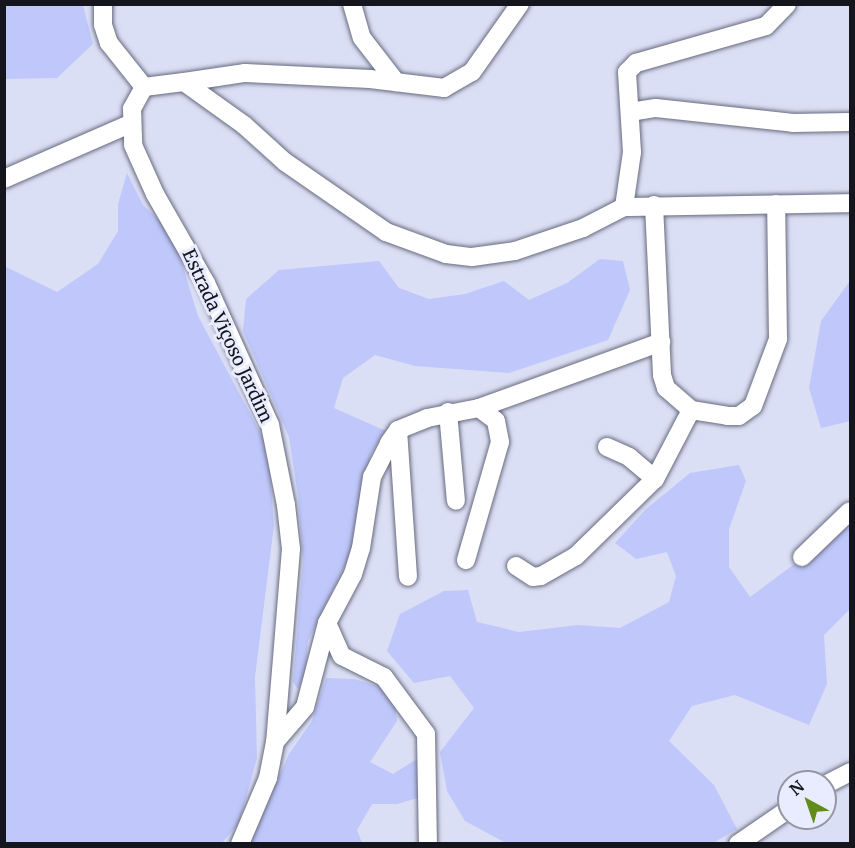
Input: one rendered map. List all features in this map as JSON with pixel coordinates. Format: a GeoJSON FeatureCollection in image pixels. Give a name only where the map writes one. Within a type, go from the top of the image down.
{"type":"FeatureCollection","features":[{"type":"Feature","properties":{"kind":"street"},"geometry":{"type":"LineString","coordinates":[[104,4],[103,25],[109,43],[144,87]]}},
{"type":"Feature","properties":{"kind":"street"},"geometry":{"type":"LineString","coordinates":[[352,4],[362,38],[396,82]]}},
{"type":"Feature","properties":{"kind":"street"},"geometry":{"type":"LineString","coordinates":[[144,87],[245,73],[396,82],[444,88],[472,72],[520,4]]}},
{"type":"Feature","properties":{"kind":"street"},"geometry":{"type":"LineString","coordinates":[[624,207],[632,152],[627,72],[636,63],[766,26],[786,4]]}},
{"type":"Feature","properties":{"kind":"street"},"geometry":{"type":"LineString","coordinates":[[184,82],[217,104],[304,177],[386,232],[446,254],[472,257],[515,251],[583,228],[624,207],[850,203]]}},
{"type":"Feature","properties":{"kind":"street"},"geometry":{"type":"LineString","coordinates":[[4,179],[130,124],[132,108],[144,87]]}},
{"type":"Feature","properties":{"kind":"street"},"geometry":{"type":"LineString","coordinates":[[630,112],[656,108],[793,123],[850,122]]}},
{"type":"Feature","properties":{"kind":"street","name":"Estrada Viçoso Jardim"},"geometry":{"type":"LineString","coordinates":[[130,124],[138,160],[206,283],[270,425],[291,549],[275,742],[268,778],[240,843]]}},
{"type":"Feature","properties":{"kind":"street"},"geometry":{"type":"LineString","coordinates":[[654,205],[661,342],[666,388],[691,410],[739,416],[748,412],[760,394],[778,339],[776,204]]}},
{"type":"Feature","properties":{"kind":"street"},"geometry":{"type":"LineString","coordinates":[[275,742],[305,707],[327,623],[358,557],[372,477],[398,430],[448,412],[479,408],[661,342]]}},
{"type":"Feature","properties":{"kind":"street"},"geometry":{"type":"LineString","coordinates":[[466,560],[500,442],[496,421],[479,408]]}},
{"type":"Feature","properties":{"kind":"street"},"geometry":{"type":"LineString","coordinates":[[516,566],[533,577],[561,567],[655,479],[691,410]]}},
{"type":"Feature","properties":{"kind":"street"},"geometry":{"type":"LineString","coordinates":[[448,412],[456,501]]}},
{"type":"Feature","properties":{"kind":"street"},"geometry":{"type":"LineString","coordinates":[[398,430],[408,577]]}},
{"type":"Feature","properties":{"kind":"street"},"geometry":{"type":"LineString","coordinates":[[607,447],[629,457],[655,479]]}},
{"type":"Feature","properties":{"kind":"street"},"geometry":{"type":"LineString","coordinates":[[802,557],[850,511]]}},
{"type":"Feature","properties":{"kind":"street"},"geometry":{"type":"LineString","coordinates":[[327,623],[342,656],[384,677],[426,734],[428,843]]}},
{"type":"Feature","properties":{"kind":"street"},"geometry":{"type":"LineString","coordinates":[[738,843],[777,817]]}},
{"type":"Feature","properties":{"kind":"shaded area"},"geometry":{"type":"Polygon","coordinates":[[[4,5],[83,5],[93,44],[57,78],[5,79],[4,5]]]}},
{"type":"Feature","properties":{"kind":"shaded area"},"geometry":{"type":"Polygon","coordinates":[[[127,173],[143,205],[173,234],[198,316],[268,447],[274,525],[255,677],[257,758],[239,823],[222,843],[5,843],[4,266],[57,292],[98,264],[118,231],[118,204],[127,173]]]}},
{"type":"Feature","properties":{"kind":"shaded area"},"geometry":{"type":"Polygon","coordinates":[[[600,259],[623,261],[630,290],[608,340],[509,373],[415,366],[375,355],[343,378],[334,408],[386,431],[371,453],[353,550],[308,641],[305,678],[298,689],[293,682],[303,561],[298,496],[289,437],[243,331],[246,299],[279,270],[379,261],[399,288],[429,299],[465,294],[504,281],[529,300],[567,283],[600,259]]]}},
{"type":"Feature","properties":{"kind":"shaded area"},"geometry":{"type":"Polygon","coordinates":[[[850,281],[850,421],[821,428],[809,388],[821,321],[850,281]]]}},
{"type":"Feature","properties":{"kind":"shaded area"},"geometry":{"type":"Polygon","coordinates":[[[739,465],[746,481],[729,529],[729,567],[750,597],[850,523],[850,609],[824,635],[827,684],[809,725],[735,695],[692,706],[669,741],[714,785],[737,829],[713,843],[506,843],[465,821],[447,791],[440,752],[474,708],[450,676],[414,683],[387,651],[400,614],[444,591],[468,590],[477,622],[519,632],[578,625],[620,628],[669,602],[676,576],[667,552],[636,559],[615,543],[646,509],[690,473],[739,465]]]}},
{"type":"Feature","properties":{"kind":"shaded area"},"geometry":{"type":"Polygon","coordinates":[[[326,678],[354,679],[393,691],[397,721],[370,762],[393,774],[417,759],[421,797],[397,804],[372,804],[357,830],[362,843],[249,844],[289,754],[312,721],[326,678]]]}}]}
